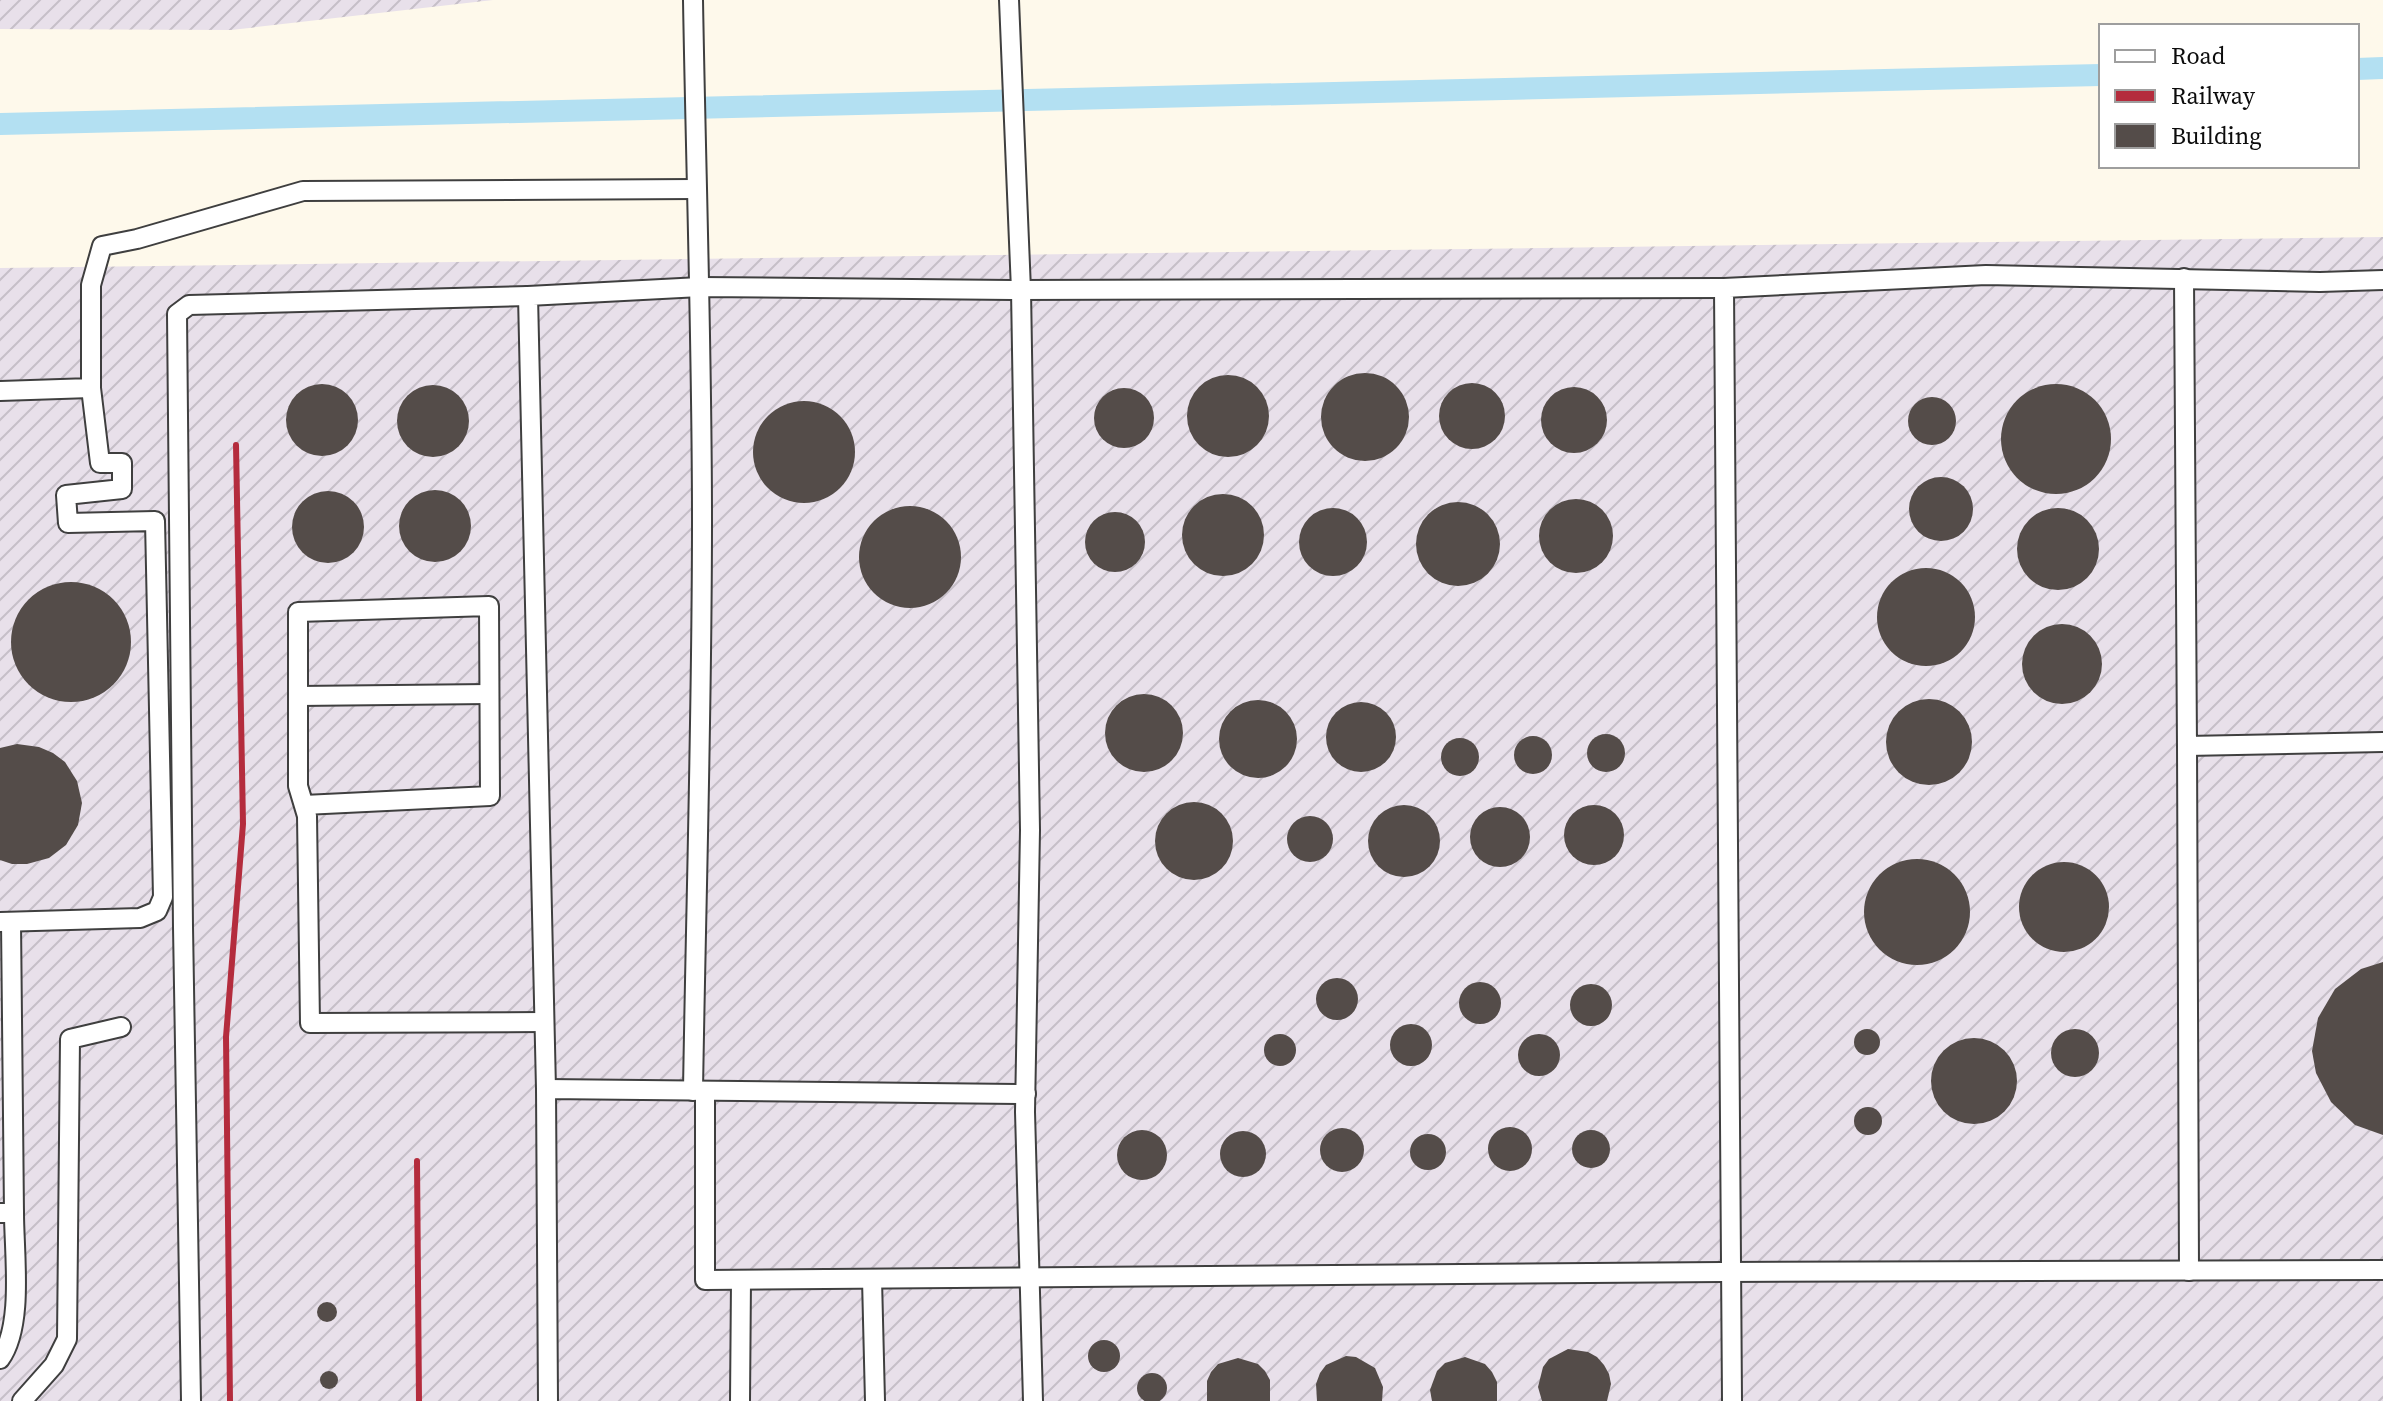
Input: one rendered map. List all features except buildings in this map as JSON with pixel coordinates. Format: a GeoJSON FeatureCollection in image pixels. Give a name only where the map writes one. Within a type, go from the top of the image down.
{"type":"FeatureCollection","features":[{"type":"Feature","properties":{"kind":"street"},"geometry":{"type":"LineString","coordinates":[[693,0],[700,287],[699,1091],[705,1280],[2383,1270]]}},
{"type":"Feature","properties":{"kind":"street"},"geometry":{"type":"LineString","coordinates":[[1009,0],[1021,290],[1030,830],[1026,1094],[1033,1401]]}},
{"type":"Feature","properties":{"kind":"street"},"geometry":{"type":"LineString","coordinates":[[0,1359],[12,1338],[15,1313],[7,1213],[5,922],[140,918],[157,911],[163,897],[155,521],[68,523],[66,495],[122,489],[122,463],[100,463],[91,388],[91,285],[102,246],[137,239],[303,191],[696,189]]}},
{"type":"Feature","properties":{"kind":"street"},"geometry":{"type":"LineString","coordinates":[[191,1401],[177,314],[189,305],[528,296],[700,287],[1021,290],[1724,288],[1986,275],[2320,282],[2383,280]]}},
{"type":"Feature","properties":{"kind":"street"},"geometry":{"type":"LineString","coordinates":[[2184,278],[2189,1271]]}},
{"type":"Feature","properties":{"kind":"street"},"geometry":{"type":"LineString","coordinates":[[1724,288],[1732,1401]]}},
{"type":"Feature","properties":{"kind":"street"},"geometry":{"type":"LineString","coordinates":[[528,296],[546,1089],[548,1401]]}},
{"type":"Feature","properties":{"kind":"street"},"geometry":{"type":"LineString","coordinates":[[0,391],[91,388]]}},
{"type":"Feature","properties":{"kind":"street"},"geometry":{"type":"LineString","coordinates":[[304,805],[490,796],[489,606],[298,612],[298,786],[307,816],[310,1023],[544,1022]]}},
{"type":"Feature","properties":{"kind":"street"},"geometry":{"type":"LineString","coordinates":[[298,696],[489,694]]}},
{"type":"Feature","properties":{"kind":"street"},"geometry":{"type":"LineString","coordinates":[[2187,746],[2383,742]]}},
{"type":"Feature","properties":{"kind":"street"},"geometry":{"type":"LineString","coordinates":[[22,1401],[54,1365],[67,1339],[70,1039],[121,1027]]}},
{"type":"Feature","properties":{"kind":"street"},"geometry":{"type":"LineString","coordinates":[[546,1089],[1026,1094]]}},
{"type":"Feature","properties":{"kind":"street"},"geometry":{"type":"LineString","coordinates":[[872,1279],[875,1401]]}},
{"type":"Feature","properties":{"kind":"street"},"geometry":{"type":"LineString","coordinates":[[740,1401],[741,1280]]}},
{"type":"Feature","properties":{"kind":"shaded area"},"geometry":{"type":"Polygon","coordinates":[[[0,0],[493,0],[231,30],[0,29],[0,0]]]}},
{"type":"Feature","properties":{"kind":"shaded area"},"geometry":{"type":"Polygon","coordinates":[[[2383,237],[2383,1401],[0,1401],[0,268],[2383,237]]]}},
{"type":"Feature","properties":{"kind":"waterway"},"geometry":{"type":"LineString","coordinates":[[2359,69],[2383,68]]}},
{"type":"Feature","properties":{"kind":"waterway"},"geometry":{"type":"LineString","coordinates":[[0,124],[2099,75]]}},
{"type":"Feature","properties":{"kind":"railway"},"geometry":{"type":"LineString","coordinates":[[230,1401],[226,1037],[243,824],[236,445]]}},
{"type":"Feature","properties":{"kind":"railway"},"geometry":{"type":"LineString","coordinates":[[417,1161],[419,1401]]}}]}
